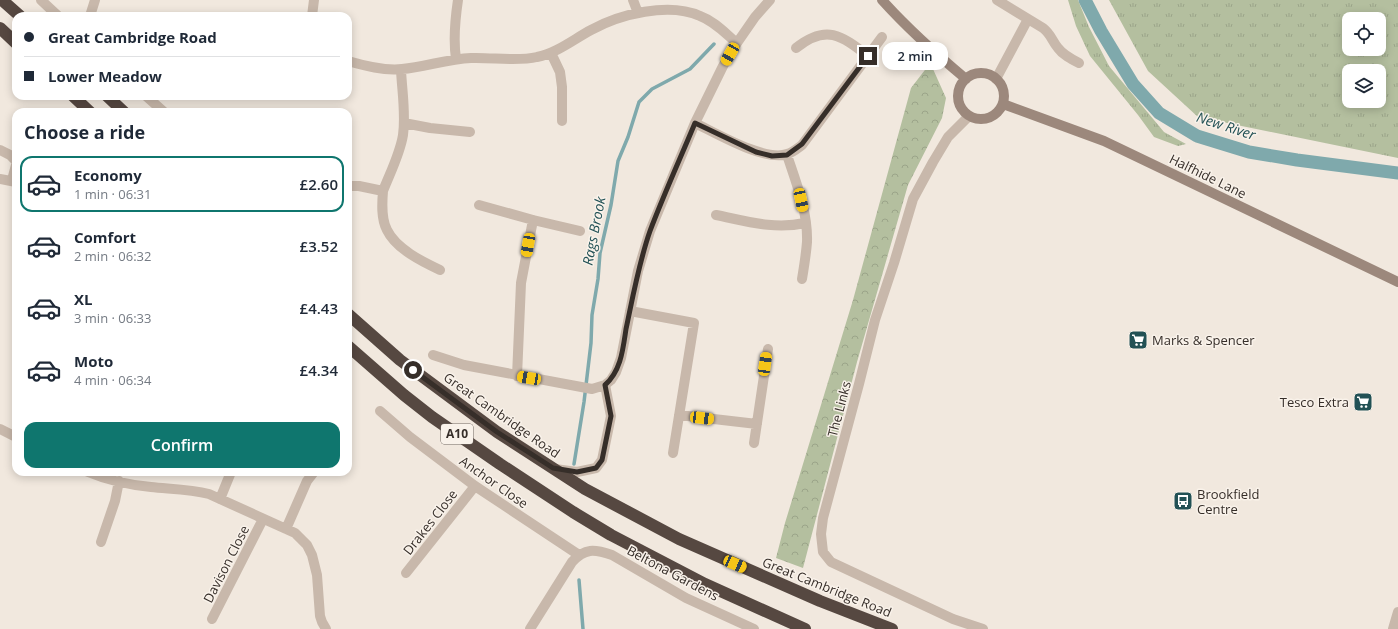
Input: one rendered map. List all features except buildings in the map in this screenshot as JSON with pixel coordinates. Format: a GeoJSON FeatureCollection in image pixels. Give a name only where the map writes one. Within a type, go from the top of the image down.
{"type":"FeatureCollection","features":[{"type":"Feature","properties":{"kind":"highway"},"geometry":{"type":"LineString","coordinates":[[2,0],[16,12]]}},
{"type":"Feature","properties":{"kind":"highway"},"geometry":{"type":"LineString","coordinates":[[0,28],[12,39]]}},
{"type":"Feature","properties":{"kind":"highway"},"geometry":{"type":"LineString","coordinates":[[77,100],[86,108]]}},
{"type":"Feature","properties":{"kind":"highway"},"geometry":{"type":"LineString","coordinates":[[111,100],[120,108]]}},
{"type":"Feature","properties":{"kind":"highway","name":"Great Cambridge Road"},"geometry":{"type":"LineString","coordinates":[[352,318],[400,360],[497,432],[592,493],[679,539],[820,601],[892,629]]}},
{"type":"Feature","properties":{"kind":"highway","name":"A10"},"geometry":{"type":"LineString","coordinates":[[352,350],[404,395],[432,417],[573,512],[705,584],[805,629]]}},
{"type":"Feature","properties":{"kind":"main road"},"geometry":{"type":"LineString","coordinates":[[882,0],[902,22],[936,54],[966,79]]}},
{"type":"Feature","properties":{"kind":"main road"},"geometry":{"type":"LineString","coordinates":[[981,73],[988,74],[996,79],[1003,90],[1003,104],[994,115],[981,119],[969,116],[960,106],[958,98],[961,85],[966,79],[981,73]]}},
{"type":"Feature","properties":{"kind":"main road","name":"Halfhide Lane"},"geometry":{"type":"LineString","coordinates":[[1003,104],[1111,144],[1398,282]]}},
{"type":"Feature","properties":{"kind":"street"},"geometry":{"type":"LineString","coordinates":[[41,0],[54,12]]}},
{"type":"Feature","properties":{"kind":"street"},"geometry":{"type":"LineString","coordinates":[[91,12],[95,0]]}},
{"type":"Feature","properties":{"kind":"street"},"geometry":{"type":"LineString","coordinates":[[312,12],[314,0]]}},
{"type":"Feature","properties":{"kind":"street"},"geometry":{"type":"LineString","coordinates":[[456,59],[454,35],[458,0]]}},
{"type":"Feature","properties":{"kind":"street"},"geometry":{"type":"LineString","coordinates":[[634,0],[638,13]]}},
{"type":"Feature","properties":{"kind":"street"},"geometry":{"type":"LineString","coordinates":[[433,355],[464,365],[577,387],[592,389],[605,385],[611,380],[616,372],[621,358],[638,271],[650,231],[695,123],[736,43],[755,17],[770,0]]}},
{"type":"Feature","properties":{"kind":"street"},"geometry":{"type":"LineString","coordinates":[[997,0],[1050,33],[1057,48],[1063,54],[1079,63]]}},
{"type":"Feature","properties":{"kind":"street"},"geometry":{"type":"LineString","coordinates":[[352,62],[372,67],[401,70],[456,59],[537,58],[551,53],[598,26],[638,13],[658,10],[674,10],[696,14],[711,22],[736,43]]}},
{"type":"Feature","properties":{"kind":"street"},"geometry":{"type":"LineString","coordinates":[[996,79],[1028,19]]}},
{"type":"Feature","properties":{"kind":"street"},"geometry":{"type":"LineString","coordinates":[[796,48],[814,36],[827,34],[849,42],[868,56]]}},
{"type":"Feature","properties":{"kind":"street"},"geometry":{"type":"LineString","coordinates":[[695,123],[756,152],[772,156],[787,155],[802,144],[882,37]]}},
{"type":"Feature","properties":{"kind":"street"},"geometry":{"type":"LineString","coordinates":[[551,53],[560,72],[562,88],[562,121]]}},
{"type":"Feature","properties":{"kind":"street"},"geometry":{"type":"LineString","coordinates":[[401,70],[404,123],[400,146],[383,191],[384,219],[386,229],[390,236],[418,260],[440,270]]}},
{"type":"Feature","properties":{"kind":"street"},"geometry":{"type":"LineString","coordinates":[[150,100],[160,108]]}},
{"type":"Feature","properties":{"kind":"street","name":"The Links"},"geometry":{"type":"LineString","coordinates":[[969,116],[948,137],[912,199],[896,256],[874,320],[859,384],[823,518],[821,534],[823,552],[830,562],[953,619],[983,629]]}},
{"type":"Feature","properties":{"kind":"street"},"geometry":{"type":"LineString","coordinates":[[404,123],[430,128],[470,132]]}},
{"type":"Feature","properties":{"kind":"street"},"geometry":{"type":"LineString","coordinates":[[0,150],[12,157]]}},
{"type":"Feature","properties":{"kind":"street"},"geometry":{"type":"LineString","coordinates":[[787,155],[799,192],[805,222],[807,243],[802,279]]}},
{"type":"Feature","properties":{"kind":"street"},"geometry":{"type":"LineString","coordinates":[[0,179],[12,181]]}},
{"type":"Feature","properties":{"kind":"street"},"geometry":{"type":"LineString","coordinates":[[352,186],[383,191]]}},
{"type":"Feature","properties":{"kind":"street"},"geometry":{"type":"LineString","coordinates":[[479,205],[580,231]]}},
{"type":"Feature","properties":{"kind":"street"},"geometry":{"type":"LineString","coordinates":[[716,215],[773,226],[786,226],[805,222]]}},
{"type":"Feature","properties":{"kind":"street"},"geometry":{"type":"LineString","coordinates":[[517,376],[521,283],[533,220]]}},
{"type":"Feature","properties":{"kind":"street"},"geometry":{"type":"LineString","coordinates":[[630,311],[694,323],[673,453]]}},
{"type":"Feature","properties":{"kind":"street"},"geometry":{"type":"LineString","coordinates":[[754,443],[768,348]]}},
{"type":"Feature","properties":{"kind":"street"},"geometry":{"type":"LineString","coordinates":[[553,468],[577,472],[596,468],[602,460],[611,416],[605,385]]}},
{"type":"Feature","properties":{"kind":"street","name":"Anchor Close"},"geometry":{"type":"LineString","coordinates":[[380,411],[410,437],[475,486],[579,555]]}},
{"type":"Feature","properties":{"kind":"street"},"geometry":{"type":"LineString","coordinates":[[679,415],[757,424]]}},
{"type":"Feature","properties":{"kind":"street"},"geometry":{"type":"LineString","coordinates":[[0,429],[12,435]]}},
{"type":"Feature","properties":{"kind":"street"},"geometry":{"type":"LineString","coordinates":[[102,476],[149,487],[197,491],[220,499],[263,520],[286,529],[301,538],[312,556],[317,575],[318,608],[322,622],[326,629]]}},
{"type":"Feature","properties":{"kind":"street"},"geometry":{"type":"LineString","coordinates":[[220,499],[229,476]]}},
{"type":"Feature","properties":{"kind":"street"},"geometry":{"type":"LineString","coordinates":[[286,529],[307,481],[311,476]]}},
{"type":"Feature","properties":{"kind":"street"},"geometry":{"type":"LineString","coordinates":[[101,542],[115,501],[119,481]]}},
{"type":"Feature","properties":{"kind":"street","name":"Drakes Close"},"geometry":{"type":"LineString","coordinates":[[406,573],[475,486]]}},
{"type":"Feature","properties":{"kind":"street","name":"Davison Close"},"geometry":{"type":"LineString","coordinates":[[212,620],[263,520]]}},
{"type":"Feature","properties":{"kind":"street","name":"Beltona Gardens"},"geometry":{"type":"LineString","coordinates":[[579,555],[588,551],[598,550],[612,555],[686,598],[754,629]]}},
{"type":"Feature","properties":{"kind":"street"},"geometry":{"type":"LineString","coordinates":[[530,629],[572,562],[579,555]]}},
{"type":"Feature","properties":{"kind":"street"},"geometry":{"type":"LineString","coordinates":[[1393,629],[1398,612]]}},
{"type":"Feature","properties":{"kind":"green space"},"geometry":{"type":"Polygon","coordinates":[[[1068,0],[1078,0],[1089,27],[1109,66],[1164,132],[1186,144],[1178,146],[1154,137],[1090,56],[1076,26],[1068,0]]]}},
{"type":"Feature","properties":{"kind":"green space"},"geometry":{"type":"Polygon","coordinates":[[[1109,0],[1398,0],[1398,158],[1198,117],[1148,71],[1109,0]]]}},
{"type":"Feature","properties":{"kind":"green space"},"geometry":{"type":"Polygon","coordinates":[[[928,66],[933,69],[946,98],[942,118],[908,185],[857,362],[803,568],[776,558],[785,523],[853,300],[911,88],[928,66]]]}},
{"type":"Feature","properties":{"kind":"waterway","name":"New River"},"geometry":{"type":"LineString","coordinates":[[1085,0],[1101,31],[1133,84],[1159,113],[1197,136],[1249,152],[1297,160],[1398,173]]}},
{"type":"Feature","properties":{"kind":"waterway","name":"Rags Brook"},"geometry":{"type":"LineString","coordinates":[[574,464],[584,402],[591,343],[592,315],[598,279],[600,253],[611,205],[618,161],[628,137],[639,102],[652,89],[690,69],[714,44]]}},
{"type":"Feature","properties":{"kind":"waterway","name":"Rags Brook"},"geometry":{"type":"LineString","coordinates":[[579,580],[583,629]]}},
{"type":"Feature","properties":{"kind":"place","name":"Marks & Spencer"},"geometry":{"type":"Point","coordinates":[1138,340]}},
{"type":"Feature","properties":{"kind":"place","name":"Tesco Extra"},"geometry":{"type":"Point","coordinates":[1363,402]}},
{"type":"Feature","properties":{"kind":"place","name":"Brookfield Centre"},"geometry":{"type":"Point","coordinates":[1183,501]}},
{"type":"Feature","properties":{"kind":"route"},"geometry":{"type":"LineString","coordinates":[[413,370],[497,432],[553,468],[577,472],[596,468],[602,460],[611,416],[605,385],[611,380],[616,372],[621,358],[638,271],[650,231],[695,123],[756,152],[772,156],[787,155],[802,144],[868,56]]}}]}
